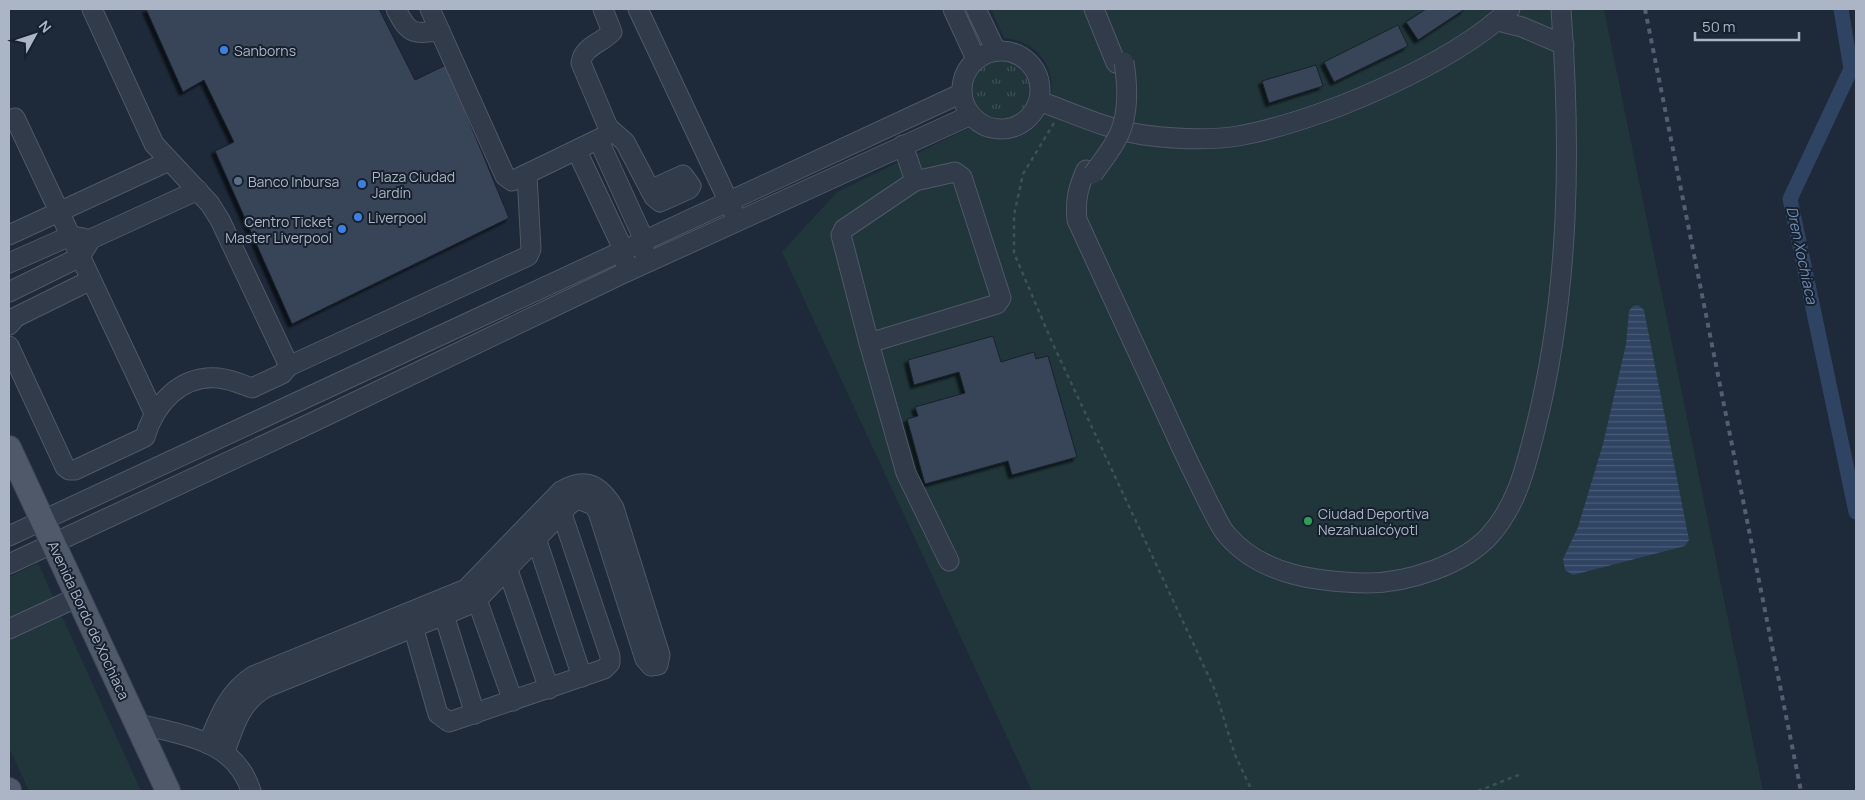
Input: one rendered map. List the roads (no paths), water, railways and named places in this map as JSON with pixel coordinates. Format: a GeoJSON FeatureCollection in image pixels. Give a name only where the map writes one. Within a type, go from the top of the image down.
{"type":"FeatureCollection","features":[{"type":"Feature","properties":{"kind":"main road","name":"Avenida Bordo de Xochiaca"},"geometry":{"type":"LineString","coordinates":[[9,448],[168,791]]}},
{"type":"Feature","properties":{"kind":"street"},"geometry":{"type":"LineString","coordinates":[[92,9],[154,144],[210,204],[226,230],[289,366]]}},
{"type":"Feature","properties":{"kind":"street"},"geometry":{"type":"LineString","coordinates":[[396,9],[408,29],[416,33],[440,31]]}},
{"type":"Feature","properties":{"kind":"street"},"geometry":{"type":"LineString","coordinates":[[430,9],[505,176],[512,181],[527,175],[577,151],[603,134]]}},
{"type":"Feature","properties":{"kind":"street"},"geometry":{"type":"LineString","coordinates":[[603,9],[612,32],[607,38],[587,50],[582,55],[581,63],[603,134],[644,240],[644,256],[640,265]]}},
{"type":"Feature","properties":{"kind":"street"},"geometry":{"type":"LineString","coordinates":[[638,9],[738,221]]}},
{"type":"Feature","properties":{"kind":"street"},"geometry":{"type":"LineString","coordinates":[[953,9],[976,59]]}},
{"type":"Feature","properties":{"kind":"street"},"geometry":{"type":"LineString","coordinates":[[976,9],[996,51]]}},
{"type":"Feature","properties":{"kind":"street"},"geometry":{"type":"LineString","coordinates":[[1094,9],[1120,62]]}},
{"type":"Feature","properties":{"kind":"street"},"geometry":{"type":"LineString","coordinates":[[1103,9],[1127,83],[1124,116],[1116,141],[1090,172],[1085,192],[1084,217],[1198,465],[1231,528],[1245,543],[1264,554],[1304,568],[1340,574],[1378,573],[1411,568],[1463,546],[1484,529],[1502,505],[1514,480],[1534,403],[1548,322],[1556,247],[1560,171],[1560,44],[1562,9]]}},
{"type":"Feature","properties":{"kind":"street"},"geometry":{"type":"LineString","coordinates":[[1554,9],[1560,44]]}},
{"type":"Feature","properties":{"kind":"street"},"geometry":{"type":"LineString","coordinates":[[1039,101],[1141,135],[1201,140],[1238,136],[1310,116],[1382,88],[1448,53],[1504,15],[1522,27],[1560,44]]}},
{"type":"Feature","properties":{"kind":"street"},"geometry":{"type":"LineString","coordinates":[[996,51],[1012,52],[1023,57],[1038,76],[1041,88],[1039,101],[1034,112],[1026,121],[1015,127],[991,129],[970,115],[964,105],[962,93],[965,74],[976,59],[996,51]]}},
{"type":"Feature","properties":{"kind":"street"},"geometry":{"type":"LineString","coordinates":[[9,536],[962,93]]}},
{"type":"Feature","properties":{"kind":"street"},"geometry":{"type":"LineString","coordinates":[[9,564],[309,424],[640,265],[970,115]]}},
{"type":"Feature","properties":{"kind":"street"},"geometry":{"type":"LineString","coordinates":[[15,118],[154,413]]}},
{"type":"Feature","properties":{"kind":"street"},"geometry":{"type":"LineString","coordinates":[[603,134],[625,142],[650,190]]}},
{"type":"Feature","properties":{"kind":"street"},"geometry":{"type":"LineString","coordinates":[[903,146],[915,181]]}},
{"type":"Feature","properties":{"kind":"street"},"geometry":{"type":"LineString","coordinates":[[577,151],[623,249],[625,259],[622,274]]}},
{"type":"Feature","properties":{"kind":"street"},"geometry":{"type":"LineString","coordinates":[[9,235],[169,161]]}},
{"type":"Feature","properties":{"kind":"street"},"geometry":{"type":"LineString","coordinates":[[869,343],[997,304],[1001,298],[962,177],[955,172],[915,181],[851,224],[841,235],[869,343],[906,473],[949,560]]}},
{"type":"Feature","properties":{"kind":"street"},"geometry":{"type":"LineString","coordinates":[[9,346],[64,467],[69,470],[76,470],[145,437],[154,413],[171,393],[193,380],[219,378],[252,388],[282,374],[289,366],[528,256],[531,249],[527,207],[527,175]]}},
{"type":"Feature","properties":{"kind":"street"},"geometry":{"type":"LineString","coordinates":[[9,263],[70,236],[91,239],[198,190]]}},
{"type":"Feature","properties":{"kind":"street"},"geometry":{"type":"LineString","coordinates":[[9,292],[80,257],[91,239]]}},
{"type":"Feature","properties":{"kind":"street"},"geometry":{"type":"LineString","coordinates":[[9,325],[16,317],[91,280]]}},
{"type":"Feature","properties":{"kind":"street"},"geometry":{"type":"LineString","coordinates":[[299,401],[309,424]]}},
{"type":"Feature","properties":{"kind":"street"},"geometry":{"type":"LineString","coordinates":[[225,752],[239,713],[254,695],[265,688],[411,620],[466,589],[505,560],[559,504],[578,500],[593,505],[598,512],[654,662]]}},
{"type":"Feature","properties":{"kind":"street"},"geometry":{"type":"LineString","coordinates":[[411,620],[438,714],[449,722],[604,669],[610,663],[610,656],[559,504]]}},
{"type":"Feature","properties":{"kind":"street"},"geometry":{"type":"LineString","coordinates":[[534,531],[582,677]]}},
{"type":"Feature","properties":{"kind":"street"},"geometry":{"type":"LineString","coordinates":[[208,744],[227,700],[234,690],[253,676],[411,620],[444,615],[476,600],[505,560]]}},
{"type":"Feature","properties":{"kind":"street"},"geometry":{"type":"LineString","coordinates":[[505,560],[549,689]]}},
{"type":"Feature","properties":{"kind":"street"},"geometry":{"type":"LineString","coordinates":[[9,629],[78,597]]}},
{"type":"Feature","properties":{"kind":"street"},"geometry":{"type":"LineString","coordinates":[[476,600],[513,701]]}},
{"type":"Feature","properties":{"kind":"street"},"geometry":{"type":"LineString","coordinates":[[444,615],[475,714]]}},
{"type":"Feature","properties":{"kind":"street"},"geometry":{"type":"LineString","coordinates":[[136,723],[208,744],[225,752],[237,761],[245,774],[251,791]]}},
{"type":"Feature","properties":{"kind":"water"},"geometry":{"type":"Polygon","coordinates":[[[1638,305],[1644,310],[1689,540],[1685,546],[1573,575],[1565,570],[1563,559],[1578,527],[1603,444],[1626,344],[1629,311],[1633,306],[1638,305]]]}},
{"type":"Feature","properties":{"kind":"waterway","name":"Dren Xochiaca"},"geometry":{"type":"LineString","coordinates":[[1841,9],[1851,69],[1790,199],[1856,512]]}},
{"type":"Feature","properties":{"kind":"railway"},"geometry":{"type":"LineString","coordinates":[[1645,9],[1801,791]]}},
{"type":"Feature","properties":{"kind":"place","name":"Sanborns"},"geometry":{"type":"Point","coordinates":[224,50]}},
{"type":"Feature","properties":{"kind":"place","name":"Banco Inbursa"},"geometry":{"type":"Point","coordinates":[238,181]}},
{"type":"Feature","properties":{"kind":"place","name":"Plaza Ciudad Jardín"},"geometry":{"type":"Point","coordinates":[362,184]}},
{"type":"Feature","properties":{"kind":"place","name":"Liverpool"},"geometry":{"type":"Point","coordinates":[358,217]}},
{"type":"Feature","properties":{"kind":"place","name":"Centro Ticket Master Liverpool"},"geometry":{"type":"Point","coordinates":[342,229]}},
{"type":"Feature","properties":{"kind":"place","name":"Ciudad Deportiva Nezahualcóyotl"},"geometry":{"type":"Point","coordinates":[1308,521]}}]}
